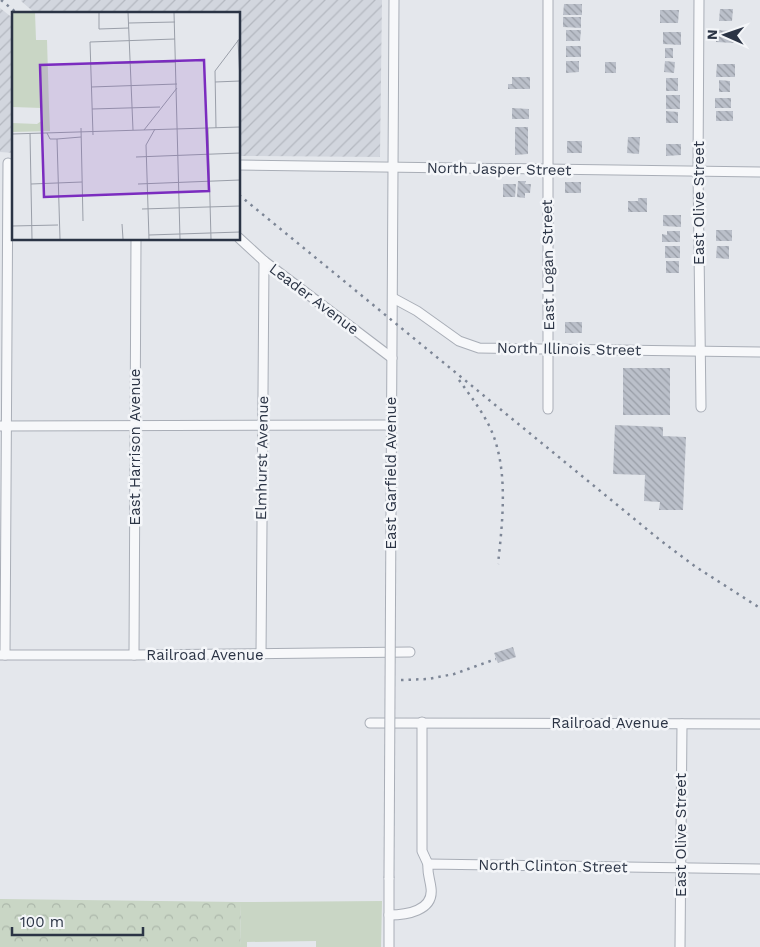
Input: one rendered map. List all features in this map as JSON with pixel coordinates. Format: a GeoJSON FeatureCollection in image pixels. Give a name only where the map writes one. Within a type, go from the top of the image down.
{"type":"FeatureCollection","features":[{"type":"Feature","properties":{"kind":"street","name":"East Garfield Avenue"},"geometry":{"type":"LineString","coordinates":[[389,947],[394,0]]}},
{"type":"Feature","properties":{"kind":"street","name":"East Logan Street"},"geometry":{"type":"LineString","coordinates":[[548,0],[548,409]]}},
{"type":"Feature","properties":{"kind":"street","name":"East Olive Street"},"geometry":{"type":"LineString","coordinates":[[699,0],[698,171],[701,406]]}},
{"type":"Feature","properties":{"kind":"street"},"geometry":{"type":"LineString","coordinates":[[2,655],[7,163]]}},
{"type":"Feature","properties":{"kind":"street","name":"North Jasper Street"},"geometry":{"type":"LineString","coordinates":[[240,164],[760,172]]}},
{"type":"Feature","properties":{"kind":"street","name":"Leader Avenue"},"geometry":{"type":"LineString","coordinates":[[240,239],[264,261],[392,358]]}},
{"type":"Feature","properties":{"kind":"street","name":"East Harrison Avenue"},"geometry":{"type":"LineString","coordinates":[[134,655],[136,240]]}},
{"type":"Feature","properties":{"kind":"street","name":"Elmhurst Avenue"},"geometry":{"type":"LineString","coordinates":[[261,655],[264,261]]}},
{"type":"Feature","properties":{"kind":"street","name":"North Illinois Street"},"geometry":{"type":"LineString","coordinates":[[393,298],[417,311],[459,341],[479,348],[760,352]]}},
{"type":"Feature","properties":{"kind":"street"},"geometry":{"type":"LineString","coordinates":[[3,426],[391,425]]}},
{"type":"Feature","properties":{"kind":"street","name":"Railroad Avenue"},"geometry":{"type":"LineString","coordinates":[[2,655],[261,655],[410,652]]}},
{"type":"Feature","properties":{"kind":"street"},"geometry":{"type":"LineString","coordinates":[[389,915],[406,915],[418,911],[431,896],[431,887],[427,874],[428,864],[422,851],[422,722]]}},
{"type":"Feature","properties":{"kind":"street","name":"Railroad Avenue"},"geometry":{"type":"LineString","coordinates":[[370,724],[422,722],[760,724]]}},
{"type":"Feature","properties":{"kind":"street","name":"East Olive Street"},"geometry":{"type":"LineString","coordinates":[[680,947],[682,724]]}},
{"type":"Feature","properties":{"kind":"street","name":"North Clinton Street"},"geometry":{"type":"LineString","coordinates":[[428,864],[760,869]]}},
{"type":"Feature","properties":{"kind":"shaded area"},"geometry":{"type":"Polygon","coordinates":[[[382,0],[380,157],[240,156],[240,12],[34,12],[21,1],[382,0]]]}},
{"type":"Feature","properties":{"kind":"shaded area"},"geometry":{"type":"Polygon","coordinates":[[[0,8],[12,17],[12,153],[0,152],[0,8]]]}},
{"type":"Feature","properties":{"kind":"green space"},"geometry":{"type":"Polygon","coordinates":[[[0,899],[241,902],[240,947],[0,947],[0,899]]]}},
{"type":"Feature","properties":{"kind":"green space"},"geometry":{"type":"Polygon","coordinates":[[[382,901],[381,947],[316,947],[316,941],[247,942],[247,947],[240,947],[241,902],[382,901]]]}},
{"type":"Feature","properties":{"kind":"building"},"geometry":{"type":"Polygon","coordinates":[[[564,4],[582,4],[582,15],[563,15],[564,4]]]}},
{"type":"Feature","properties":{"kind":"building"},"geometry":{"type":"Polygon","coordinates":[[[720,9],[733,9],[732,21],[719,21],[720,9]]]}},
{"type":"Feature","properties":{"kind":"building"},"geometry":{"type":"Polygon","coordinates":[[[660,10],[679,10],[678,23],[660,23],[660,10]]]}},
{"type":"Feature","properties":{"kind":"building"},"geometry":{"type":"Polygon","coordinates":[[[563,17],[581,17],[581,28],[563,27],[563,17]]]}},
{"type":"Feature","properties":{"kind":"building"},"geometry":{"type":"Polygon","coordinates":[[[566,30],[581,30],[580,41],[566,41],[566,30]]]}},
{"type":"Feature","properties":{"kind":"building"},"geometry":{"type":"Polygon","coordinates":[[[716,30],[735,31],[734,43],[716,42],[716,30]]]}},
{"type":"Feature","properties":{"kind":"building"},"geometry":{"type":"Polygon","coordinates":[[[663,32],[681,32],[681,45],[663,44],[663,32]]]}},
{"type":"Feature","properties":{"kind":"building"},"geometry":{"type":"Polygon","coordinates":[[[566,46],[581,46],[581,57],[566,57],[566,46]]]}},
{"type":"Feature","properties":{"kind":"building"},"geometry":{"type":"Polygon","coordinates":[[[665,48],[673,48],[673,58],[665,58],[665,48]]]}},
{"type":"Feature","properties":{"kind":"building"},"geometry":{"type":"Polygon","coordinates":[[[566,61],[579,61],[579,72],[566,73],[566,61]]]}},
{"type":"Feature","properties":{"kind":"building"},"geometry":{"type":"Polygon","coordinates":[[[665,61],[675,62],[674,73],[664,72],[665,61]]]}},
{"type":"Feature","properties":{"kind":"building"},"geometry":{"type":"Polygon","coordinates":[[[605,62],[616,62],[616,73],[605,73],[605,62]]]}},
{"type":"Feature","properties":{"kind":"building"},"geometry":{"type":"Polygon","coordinates":[[[717,64],[735,64],[735,77],[716,77],[717,64]]]}},
{"type":"Feature","properties":{"kind":"building"},"geometry":{"type":"Polygon","coordinates":[[[512,77],[530,77],[530,89],[508,89],[508,84],[512,84],[512,77]]]}},
{"type":"Feature","properties":{"kind":"building"},"geometry":{"type":"Polygon","coordinates":[[[666,78],[678,78],[678,91],[666,91],[666,78]]]}},
{"type":"Feature","properties":{"kind":"building"},"geometry":{"type":"Polygon","coordinates":[[[719,80],[730,81],[730,92],[719,92],[719,80]]]}},
{"type":"Feature","properties":{"kind":"building"},"geometry":{"type":"Polygon","coordinates":[[[666,95],[680,95],[680,109],[666,109],[666,95]]]}},
{"type":"Feature","properties":{"kind":"building"},"geometry":{"type":"Polygon","coordinates":[[[715,98],[731,98],[731,108],[715,108],[715,98]]]}},
{"type":"Feature","properties":{"kind":"building"},"geometry":{"type":"Polygon","coordinates":[[[512,108],[529,109],[529,119],[512,119],[512,108]]]}},
{"type":"Feature","properties":{"kind":"building"},"geometry":{"type":"Polygon","coordinates":[[[666,111],[678,112],[678,123],[666,123],[666,111]]]}},
{"type":"Feature","properties":{"kind":"building"},"geometry":{"type":"Polygon","coordinates":[[[716,111],[733,111],[733,121],[716,121],[716,111]]]}},
{"type":"Feature","properties":{"kind":"building"},"geometry":{"type":"Polygon","coordinates":[[[515,127],[528,127],[528,154],[515,155],[515,127]]]}},
{"type":"Feature","properties":{"kind":"building"},"geometry":{"type":"Polygon","coordinates":[[[628,137],[640,137],[639,154],[627,153],[628,137]]]}},
{"type":"Feature","properties":{"kind":"building"},"geometry":{"type":"Polygon","coordinates":[[[567,141],[582,141],[582,153],[567,153],[567,141]]]}},
{"type":"Feature","properties":{"kind":"building"},"geometry":{"type":"Polygon","coordinates":[[[666,144],[681,144],[681,155],[666,156],[666,144]]]}},
{"type":"Feature","properties":{"kind":"building"},"geometry":{"type":"Polygon","coordinates":[[[518,181],[526,181],[525,184],[531,184],[530,193],[525,193],[525,198],[517,197],[518,181]]]}},
{"type":"Feature","properties":{"kind":"building"},"geometry":{"type":"Polygon","coordinates":[[[565,182],[581,182],[581,193],[565,193],[565,182]]]}},
{"type":"Feature","properties":{"kind":"building"},"geometry":{"type":"Polygon","coordinates":[[[503,184],[516,184],[515,197],[503,197],[503,184]]]}},
{"type":"Feature","properties":{"kind":"building"},"geometry":{"type":"Polygon","coordinates":[[[638,198],[647,198],[647,212],[628,212],[628,201],[638,201],[638,198]]]}},
{"type":"Feature","properties":{"kind":"building"},"geometry":{"type":"Polygon","coordinates":[[[663,215],[681,215],[681,227],[663,226],[663,215]]]}},
{"type":"Feature","properties":{"kind":"building"},"geometry":{"type":"Polygon","coordinates":[[[716,230],[732,230],[732,241],[716,241],[716,230]]]}},
{"type":"Feature","properties":{"kind":"building"},"geometry":{"type":"Polygon","coordinates":[[[667,231],[680,231],[680,242],[662,242],[662,234],[667,235],[667,231]]]}},
{"type":"Feature","properties":{"kind":"building"},"geometry":{"type":"Polygon","coordinates":[[[665,246],[680,246],[680,258],[665,258],[665,246]]]}},
{"type":"Feature","properties":{"kind":"building"},"geometry":{"type":"Polygon","coordinates":[[[717,246],[729,246],[729,259],[716,258],[717,246]]]}},
{"type":"Feature","properties":{"kind":"building"},"geometry":{"type":"Polygon","coordinates":[[[666,261],[679,261],[679,273],[666,273],[666,261]]]}},
{"type":"Feature","properties":{"kind":"building"},"geometry":{"type":"Polygon","coordinates":[[[565,322],[582,322],[582,333],[565,333],[565,322]]]}},
{"type":"Feature","properties":{"kind":"building"},"geometry":{"type":"Polygon","coordinates":[[[623,368],[670,368],[670,415],[623,415],[623,368]]]}},
{"type":"Feature","properties":{"kind":"building"},"geometry":{"type":"Polygon","coordinates":[[[615,425],[663,427],[663,436],[686,437],[683,510],[659,510],[660,502],[644,501],[645,475],[613,474],[615,425]]]}},
{"type":"Feature","properties":{"kind":"building"},"geometry":{"type":"Polygon","coordinates":[[[513,647],[516,657],[498,663],[494,653],[513,647]]]}},
{"type":"Feature","properties":{"kind":"railway"},"geometry":{"type":"LineString","coordinates":[[1,0],[16,12]]}},
{"type":"Feature","properties":{"kind":"railway"},"geometry":{"type":"LineString","coordinates":[[240,196],[660,540],[696,567],[760,608]]}},
{"type":"Feature","properties":{"kind":"railway"},"geometry":{"type":"LineString","coordinates":[[459,380],[491,429],[500,461],[503,505],[498,564]]}},
{"type":"Feature","properties":{"kind":"railway"},"geometry":{"type":"LineString","coordinates":[[401,680],[428,679],[454,674],[496,659]]}}]}
